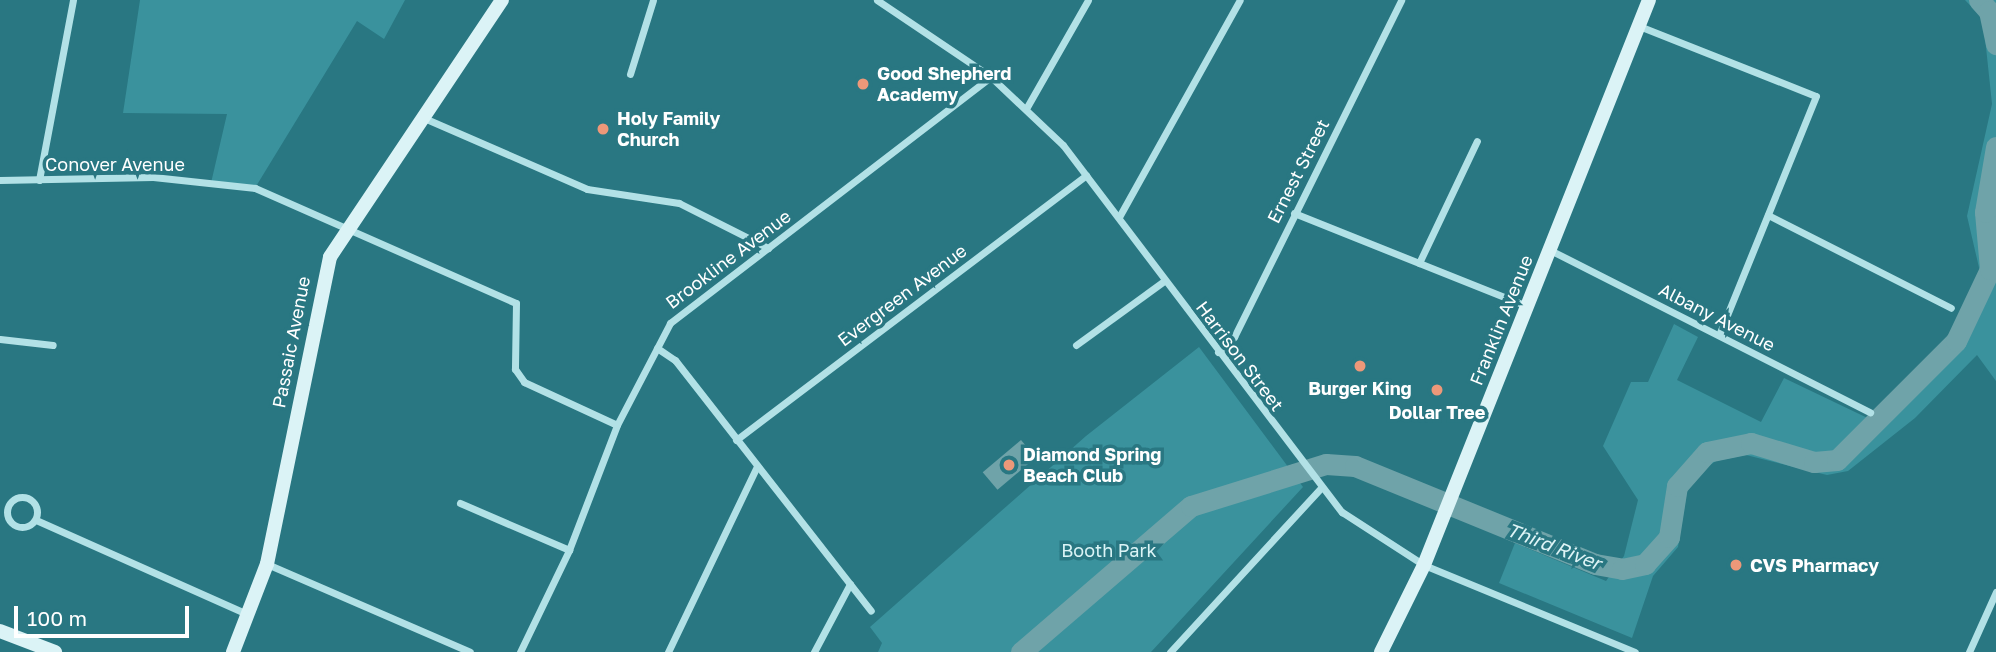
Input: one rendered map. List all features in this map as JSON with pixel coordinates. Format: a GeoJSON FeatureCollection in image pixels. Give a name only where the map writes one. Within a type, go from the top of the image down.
{"type":"FeatureCollection","features":[{"type":"Feature","properties":{"kind":"street"},"geometry":{"type":"LineString","coordinates":[[39,180],[73,0]]}},
{"type":"Feature","properties":{"kind":"street","name":"Passaic Avenue"},"geometry":{"type":"LineString","coordinates":[[233,652],[267,564],[321,283],[347,230],[502,0]]}},
{"type":"Feature","properties":{"kind":"street"},"geometry":{"type":"LineString","coordinates":[[630,74],[653,0]]}},
{"type":"Feature","properties":{"kind":"street","name":"Harrison Street"},"geometry":{"type":"LineString","coordinates":[[877,0],[886,3],[991,76],[1027,107],[1119,216],[1294,456],[1318,486],[1364,531],[1424,565],[1635,652]]}},
{"type":"Feature","properties":{"kind":"street"},"geometry":{"type":"LineString","coordinates":[[1027,107],[1088,0]]}},
{"type":"Feature","properties":{"kind":"street"},"geometry":{"type":"LineString","coordinates":[[1119,216],[1240,0]]}},
{"type":"Feature","properties":{"kind":"street","name":"Ernest Street"},"geometry":{"type":"LineString","coordinates":[[1218,352],[1234,337],[1401,0]]}},
{"type":"Feature","properties":{"kind":"street","name":"Franklin Avenue"},"geometry":{"type":"LineString","coordinates":[[1381,652],[1424,565],[1443,519],[1649,0]]}},
{"type":"Feature","properties":{"kind":"street"},"geometry":{"type":"LineString","coordinates":[[1639,26],[1816,96],[1719,335]]}},
{"type":"Feature","properties":{"kind":"street","name":"Brookline Avenue"},"geometry":{"type":"LineString","coordinates":[[520,652],[569,550],[617,425],[675,318],[991,76]]}},
{"type":"Feature","properties":{"kind":"street"},"geometry":{"type":"LineString","coordinates":[[424,118],[587,189],[679,203],[768,248]]}},
{"type":"Feature","properties":{"kind":"street"},"geometry":{"type":"LineString","coordinates":[[1419,263],[1477,141]]}},
{"type":"Feature","properties":{"kind":"street","name":"Evergreen Avenue"},"geometry":{"type":"LineString","coordinates":[[736,440],[1086,175]]}},
{"type":"Feature","properties":{"kind":"street","name":"Conover Avenue"},"geometry":{"type":"LineString","coordinates":[[1,182],[153,177],[255,188],[516,303],[516,369],[524,382],[617,425]]}},
{"type":"Feature","properties":{"kind":"street"},"geometry":{"type":"LineString","coordinates":[[1294,214],[1527,306]]}},
{"type":"Feature","properties":{"kind":"street"},"geometry":{"type":"LineString","coordinates":[[1768,215],[1951,308]]}},
{"type":"Feature","properties":{"kind":"street","name":"Albany Avenue"},"geometry":{"type":"LineString","coordinates":[[1550,250],[1870,412]]}},
{"type":"Feature","properties":{"kind":"street"},"geometry":{"type":"LineString","coordinates":[[1076,345],[1164,281]]}},
{"type":"Feature","properties":{"kind":"street"},"geometry":{"type":"LineString","coordinates":[[0,339],[52,345]]}},
{"type":"Feature","properties":{"kind":"street"},"geometry":{"type":"LineString","coordinates":[[657,348],[675,360],[871,611]]}},
{"type":"Feature","properties":{"kind":"street"},"geometry":{"type":"LineString","coordinates":[[668,652],[757,466]]}},
{"type":"Feature","properties":{"kind":"street"},"geometry":{"type":"LineString","coordinates":[[1170,652],[1318,486]]}},
{"type":"Feature","properties":{"kind":"street"},"geometry":{"type":"LineString","coordinates":[[36,520],[30,499],[9,505],[15,526],[36,520],[248,614]]}},
{"type":"Feature","properties":{"kind":"street"},"geometry":{"type":"LineString","coordinates":[[460,503],[569,550]]}},
{"type":"Feature","properties":{"kind":"street"},"geometry":{"type":"LineString","coordinates":[[267,564],[470,652]]}},
{"type":"Feature","properties":{"kind":"street"},"geometry":{"type":"LineString","coordinates":[[814,652],[850,584]]}},
{"type":"Feature","properties":{"kind":"street"},"geometry":{"type":"LineString","coordinates":[[1969,652],[1996,592]]}},
{"type":"Feature","properties":{"kind":"street"},"geometry":{"type":"LineString","coordinates":[[0,631],[55,652]]}},
{"type":"Feature","properties":{"kind":"green space"},"geometry":{"type":"Polygon","coordinates":[[[140,0],[405,0],[384,39],[357,21],[255,188],[211,183],[227,114],[123,113],[140,0]]]}},
{"type":"Feature","properties":{"kind":"green space"},"geometry":{"type":"Polygon","coordinates":[[[1965,0],[1996,0],[1996,381],[1977,355],[1915,418],[1848,471],[1827,475],[1746,455],[1716,461],[1689,479],[1678,547],[1653,576],[1632,638],[1499,583],[1515,543],[1606,581],[1624,556],[1638,500],[1603,446],[1631,382],[1648,382],[1674,324],[1698,337],[1677,380],[1761,422],[1784,378],[1878,423],[1956,341],[1984,289],[1967,216],[1992,104],[1983,19],[1965,0]]]}},
{"type":"Feature","properties":{"kind":"green space","name":"Booth Park"},"geometry":{"type":"Polygon","coordinates":[[[1199,347],[1303,487],[1151,652],[878,652],[882,643],[870,627],[1086,436],[1199,347]]]}},
{"type":"Feature","properties":{"kind":"shaded area","name":"Diamond Spring Beach Club"},"geometry":{"type":"Polygon","coordinates":[[[1021,440],[1036,458],[997,490],[983,472],[1021,440]]]}},
{"type":"Feature","properties":{"kind":"waterway","name":"Third River"},"geometry":{"type":"LineString","coordinates":[[1979,0],[1989,11],[1996,44]]}},
{"type":"Feature","properties":{"kind":"waterway","name":"Third River"},"geometry":{"type":"LineString","coordinates":[[1021,652],[1191,506],[1326,464],[1355,466],[1595,564],[1622,569],[1645,564],[1669,537],[1677,486],[1707,452],[1751,443],[1814,462],[1837,460],[1956,341],[1990,269],[1985,212],[1996,147]]}},
{"type":"Feature","properties":{"kind":"place","name":"Good Shepherd Academy"},"geometry":{"type":"Point","coordinates":[863,84]}},
{"type":"Feature","properties":{"kind":"place","name":"Holy Family Church"},"geometry":{"type":"Point","coordinates":[603,129]}},
{"type":"Feature","properties":{"kind":"place","name":"Burger King"},"geometry":{"type":"Point","coordinates":[1360,366]}},
{"type":"Feature","properties":{"kind":"place","name":"Dollar Tree"},"geometry":{"type":"Point","coordinates":[1437,390]}},
{"type":"Feature","properties":{"kind":"place","name":"Diamond Spring Beach Club"},"geometry":{"type":"Point","coordinates":[1009,465]}},
{"type":"Feature","properties":{"kind":"place","name":"CVS Pharmacy"},"geometry":{"type":"Point","coordinates":[1736,565]}}]}
